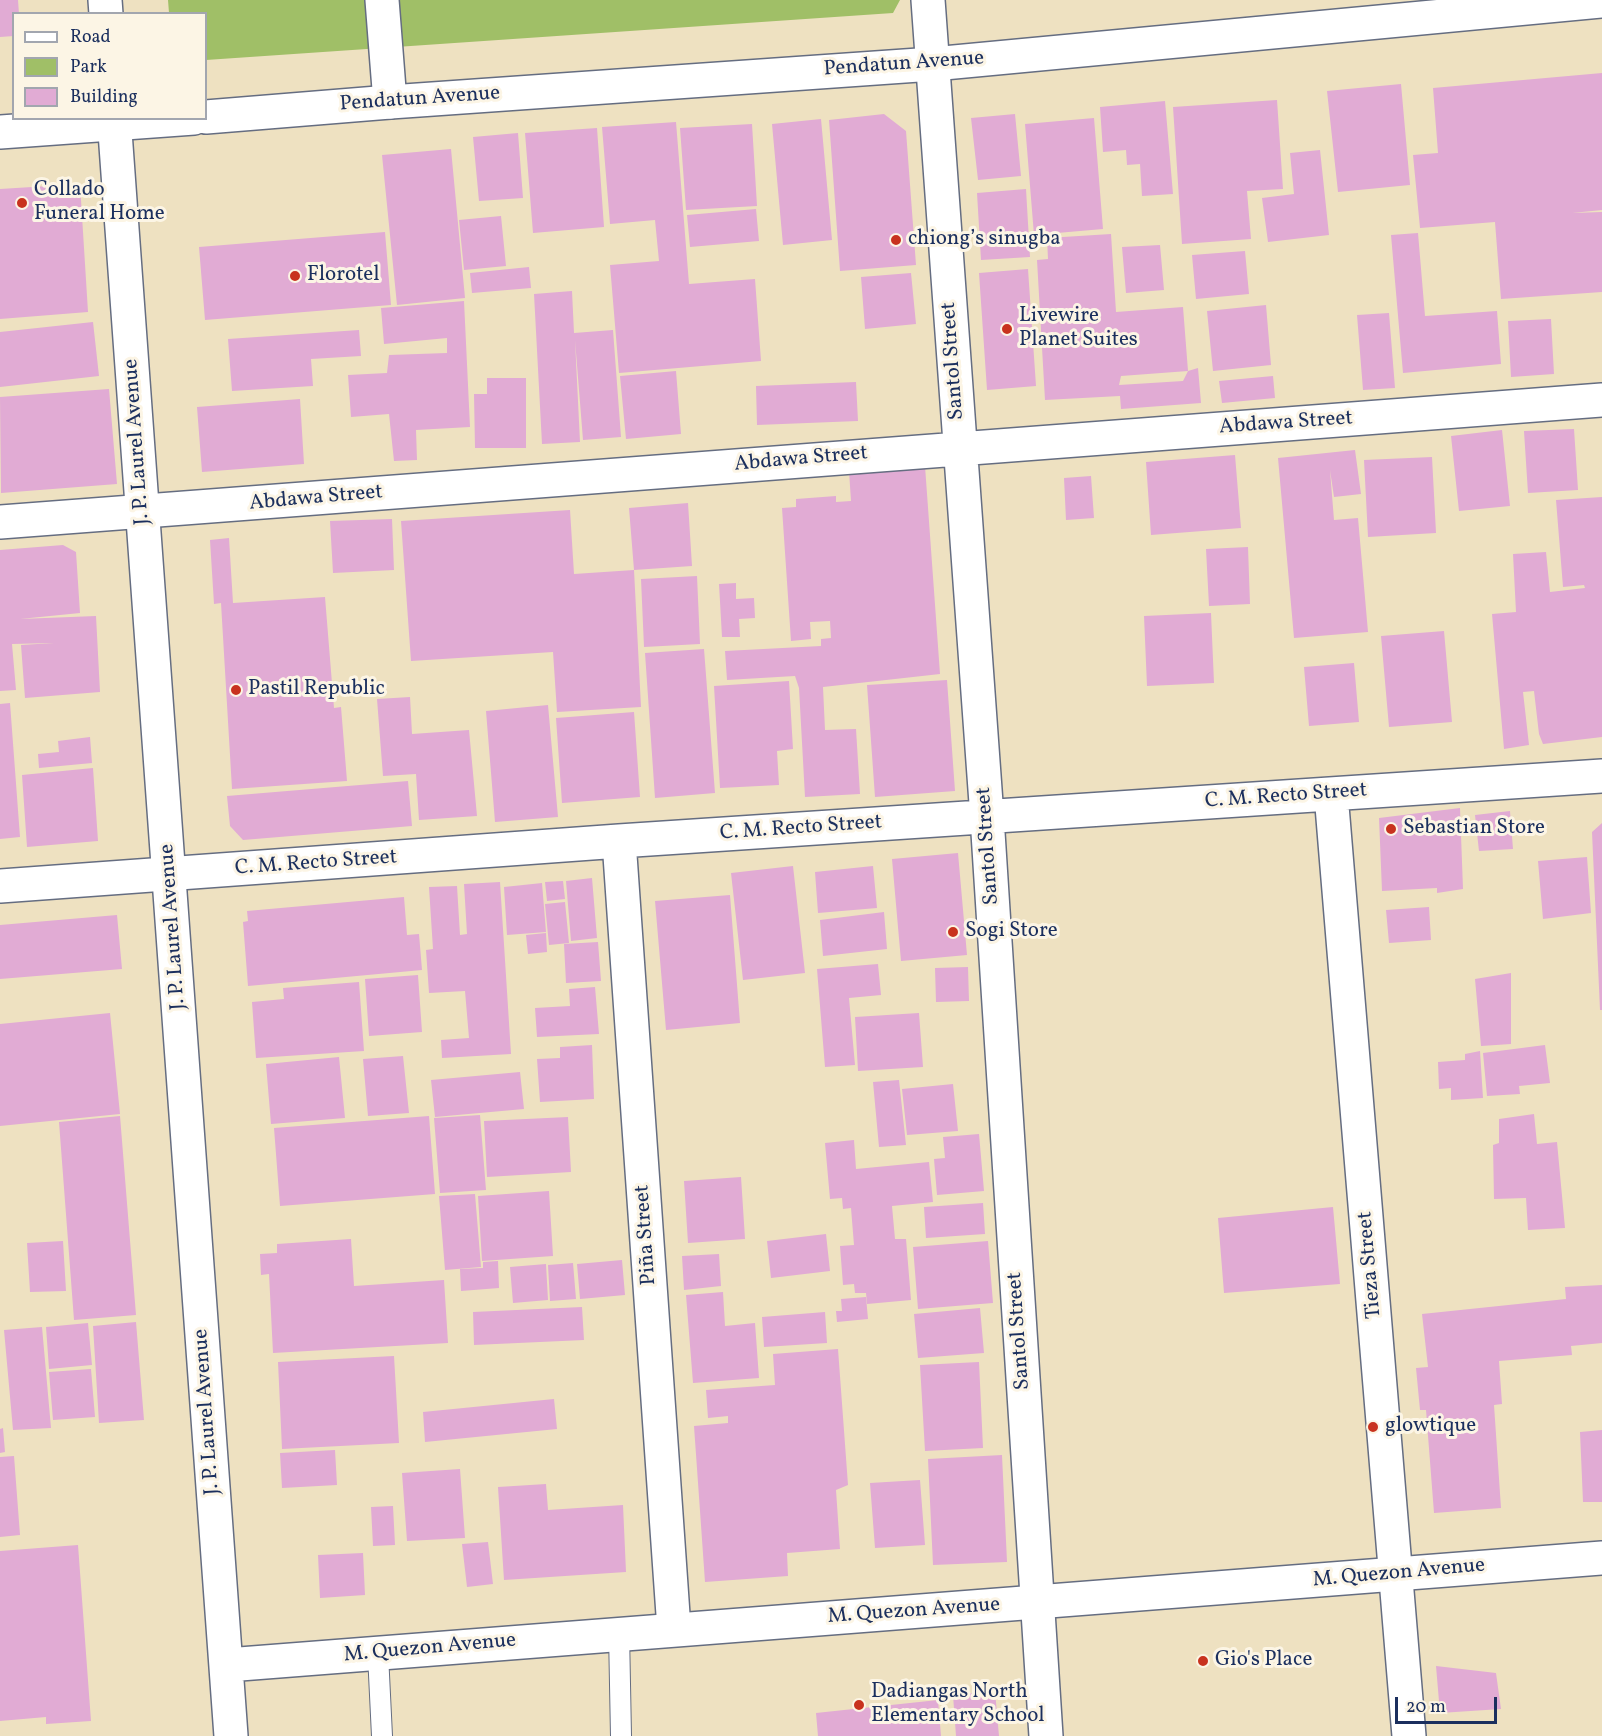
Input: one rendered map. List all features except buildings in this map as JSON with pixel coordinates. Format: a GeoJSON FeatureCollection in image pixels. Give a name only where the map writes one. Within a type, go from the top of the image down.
{"type":"FeatureCollection","features":[{"type":"Feature","properties":{"kind":"street"},"geometry":{"type":"LineString","coordinates":[[382,0],[390,102]]}},
{"type":"Feature","properties":{"kind":"street","name":"Santol Street"},"geometry":{"type":"LineString","coordinates":[[928,0],[987,817],[1046,1736]]}},
{"type":"Feature","properties":{"kind":"street","name":"Pendatun Avenue"},"geometry":{"type":"LineString","coordinates":[[207,117],[933,64],[1602,1]]}},
{"type":"Feature","properties":{"kind":"street"},"geometry":{"type":"LineString","coordinates":[[0,132],[154,120]]}},
{"type":"Feature","properties":{"kind":"street","name":"J. P. Laurel Avenue"},"geometry":{"type":"LineString","coordinates":[[114,122],[231,1736]]}},
{"type":"Feature","properties":{"kind":"street","name":"Abdawa Street"},"geometry":{"type":"LineString","coordinates":[[0,522],[1602,400]]}},
{"type":"Feature","properties":{"kind":"street","name":"C. M. Recto Street"},"geometry":{"type":"LineString","coordinates":[[0,886],[170,876],[619,841],[1602,776]]}},
{"type":"Feature","properties":{"kind":"street","name":"Tieza Street"},"geometry":{"type":"LineString","coordinates":[[1331,794],[1398,1573],[1409,1736]]}},
{"type":"Feature","properties":{"kind":"street","name":"Piña Street"},"geometry":{"type":"LineString","coordinates":[[619,841],[674,1629]]}},
{"type":"Feature","properties":{"kind":"street","name":"M. Quezon Avenue"},"geometry":{"type":"LineString","coordinates":[[227,1665],[619,1632],[1038,1604],[1602,1558]]}},
{"type":"Feature","properties":{"kind":"lane"},"geometry":{"type":"LineString","coordinates":[[619,1632],[621,1736]]}},
{"type":"Feature","properties":{"kind":"lane"},"geometry":{"type":"LineString","coordinates":[[378,1654],[382,1736]]}},
{"type":"Feature","properties":{"kind":"green space"},"geometry":{"type":"Polygon","coordinates":[[[168,0],[900,0],[893,13],[207,60],[207,12],[169,12],[168,0]]]}},
{"type":"Feature","properties":{"kind":"place","name":"Collado Funeral Home"},"geometry":{"type":"Point","coordinates":[22,203]}},
{"type":"Feature","properties":{"kind":"place","name":"chiong’s sinugba"},"geometry":{"type":"Point","coordinates":[896,240]}},
{"type":"Feature","properties":{"kind":"place","name":"Florotel"},"geometry":{"type":"Point","coordinates":[295,276]}},
{"type":"Feature","properties":{"kind":"place","name":"Livewire Planet Suites"},"geometry":{"type":"Point","coordinates":[1007,329]}},
{"type":"Feature","properties":{"kind":"place","name":"Pastil Republic"},"geometry":{"type":"Point","coordinates":[236,690]}},
{"type":"Feature","properties":{"kind":"place","name":"Sebastian Store"},"geometry":{"type":"Point","coordinates":[1391,829]}},
{"type":"Feature","properties":{"kind":"place","name":"Sogi Store"},"geometry":{"type":"Point","coordinates":[953,932]}},
{"type":"Feature","properties":{"kind":"place","name":"glowtique"},"geometry":{"type":"Point","coordinates":[1373,1427]}},
{"type":"Feature","properties":{"kind":"place","name":"Gio's Place"},"geometry":{"type":"Point","coordinates":[1203,1661]}},
{"type":"Feature","properties":{"kind":"place","name":"Dadiangas North Elementary School"},"geometry":{"type":"Point","coordinates":[859,1705]}}]}
